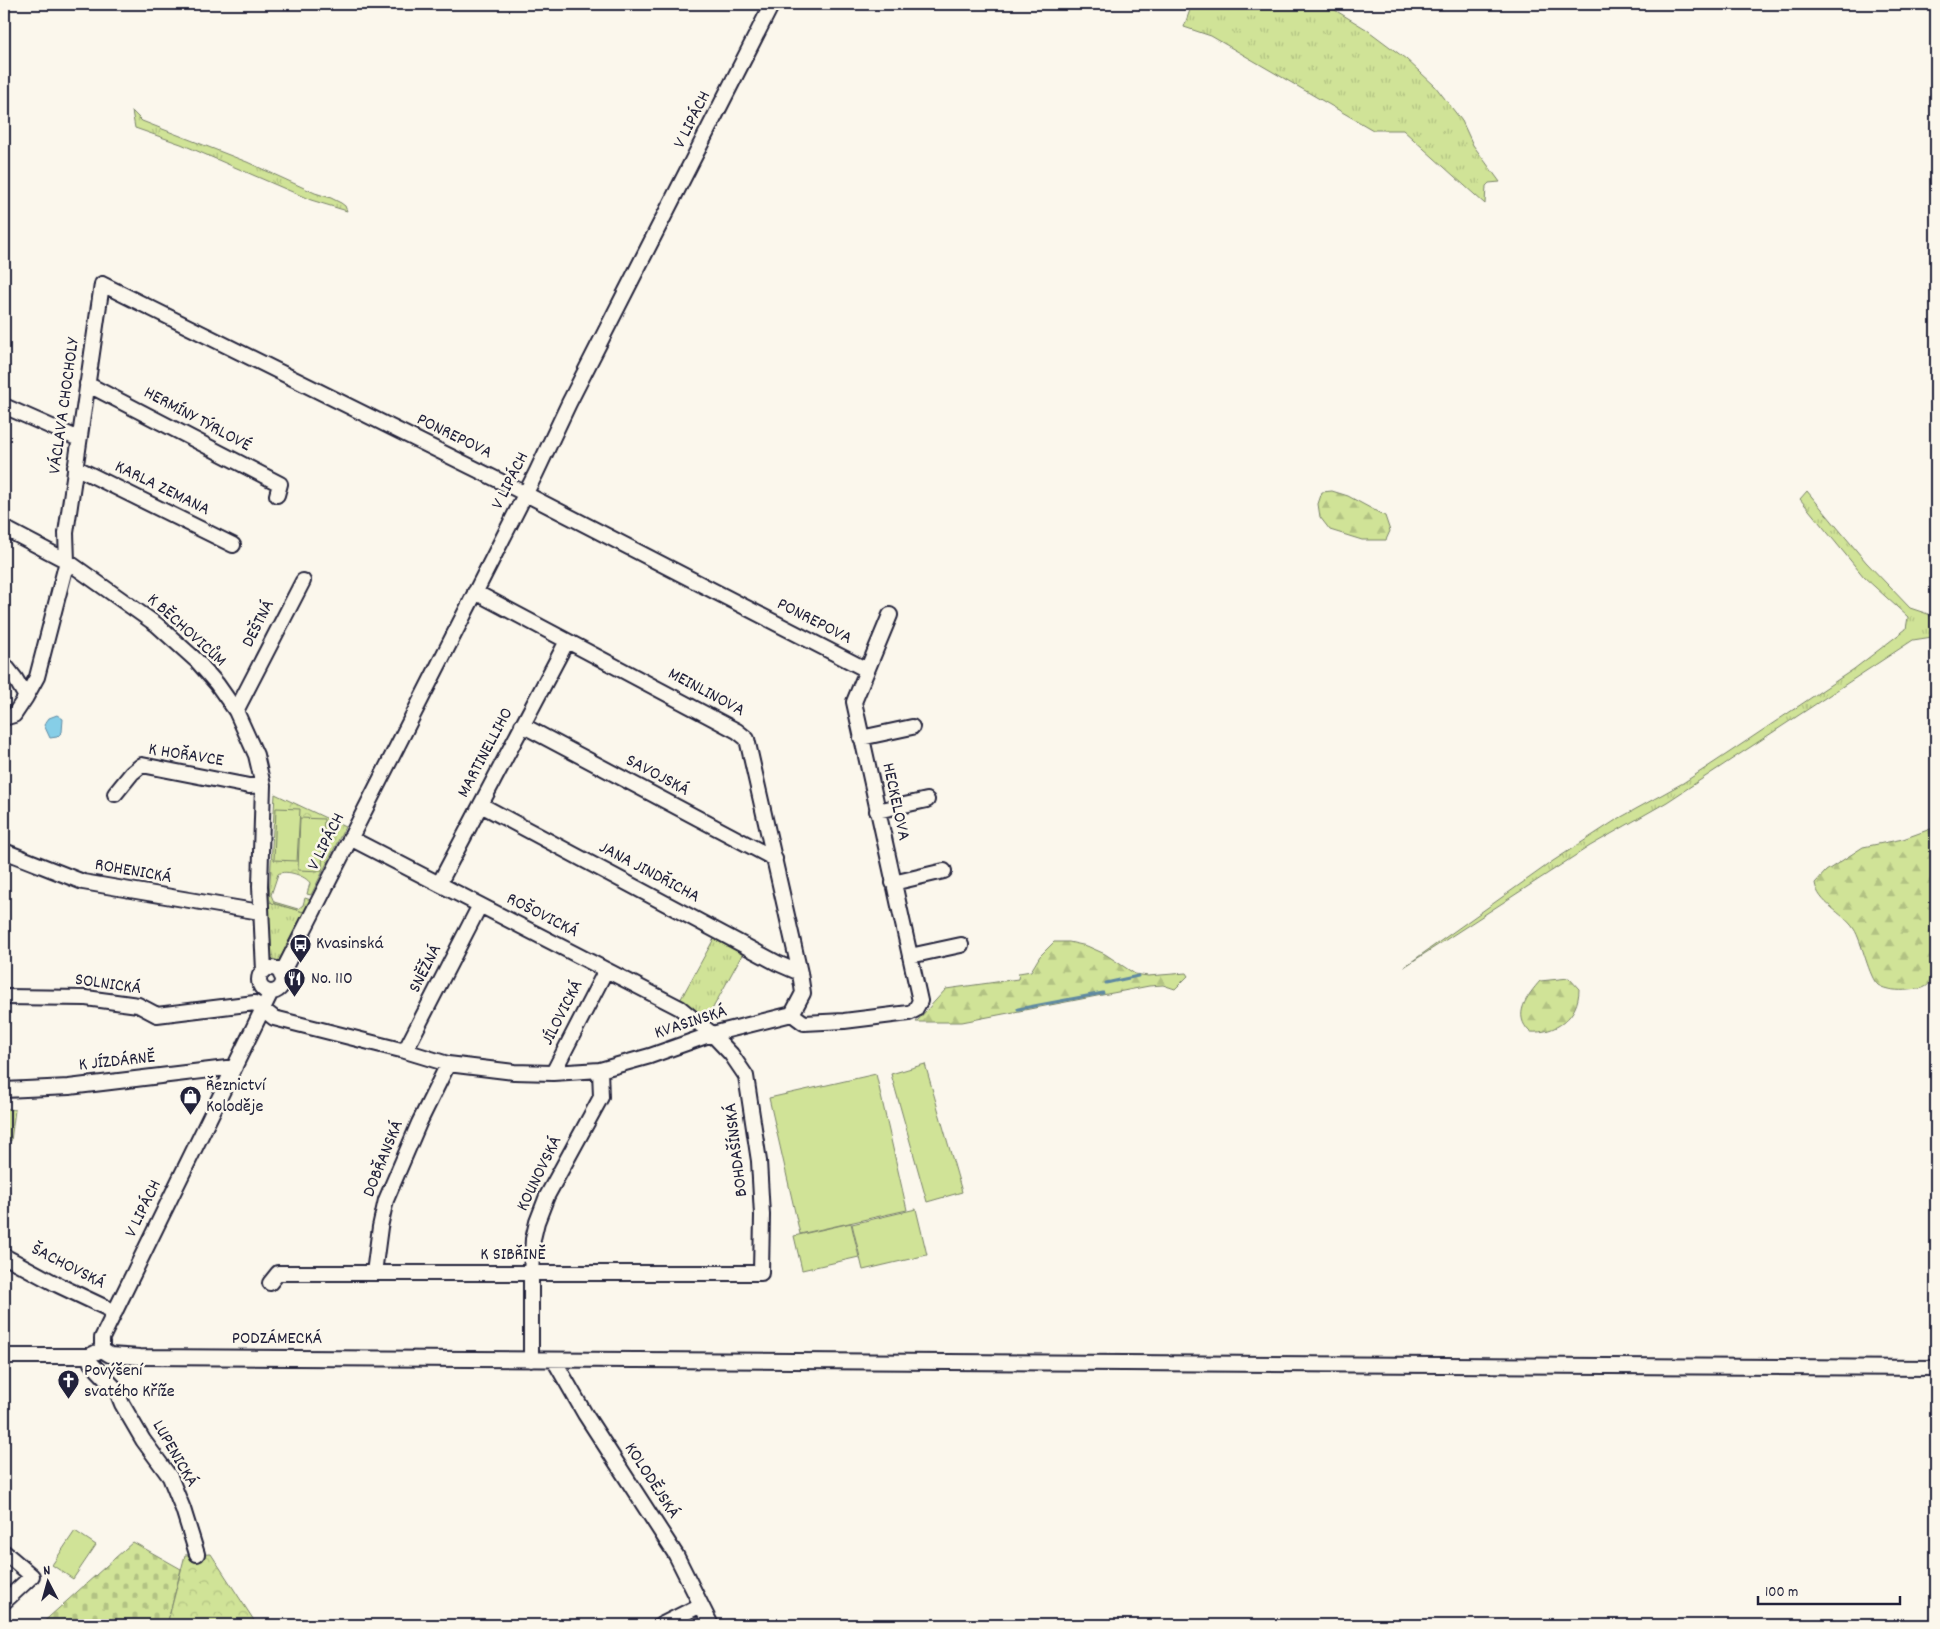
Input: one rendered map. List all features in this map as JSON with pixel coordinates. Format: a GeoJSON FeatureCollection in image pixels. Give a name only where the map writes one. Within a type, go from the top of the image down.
{"type":"FeatureCollection","features":[{"type":"Feature","properties":{"kind":"street","name":"V LIPÁCH"},"geometry":{"type":"LineString","coordinates":[[281,975],[772,4]]}},
{"type":"Feature","properties":{"kind":"street","name":"PONREPOVA"},"geometry":{"type":"LineString","coordinates":[[102,284],[525,494],[867,670]]}},
{"type":"Feature","properties":{"kind":"street","name":"VÁCLAVA CHOCHOLY"},"geometry":{"type":"LineString","coordinates":[[4,718],[14,715],[36,678],[67,561],[66,533],[102,284]]}},
{"type":"Feature","properties":{"kind":"street","name":"HERMÍNY TÝRLOVÉ"},"geometry":{"type":"LineString","coordinates":[[88,384],[280,484],[277,494]]}},
{"type":"Feature","properties":{"kind":"street"},"geometry":{"type":"LineString","coordinates":[[4,406],[79,439]]}},
{"type":"Feature","properties":{"kind":"street","name":"KARLA ZEMANA"},"geometry":{"type":"LineString","coordinates":[[75,467],[233,545]]}},
{"type":"Feature","properties":{"kind":"street","name":"K BĚCHOVICŮM"},"geometry":{"type":"LineString","coordinates":[[4,528],[67,561],[157,625],[197,661],[217,684],[236,712],[256,755],[263,785],[260,912],[264,972]]}},
{"type":"Feature","properties":{"kind":"street","name":"DEŠTNÁ"},"geometry":{"type":"LineString","coordinates":[[236,712],[303,581]]}},
{"type":"Feature","properties":{"kind":"street","name":"MEINLINOVA"},"geometry":{"type":"LineString","coordinates":[[475,592],[744,735],[750,745],[800,973],[803,993],[792,1014]]}},
{"type":"Feature","properties":{"kind":"street","name":"HECKELOVA"},"geometry":{"type":"LineString","coordinates":[[792,1014],[804,1023],[844,1021],[909,1012],[915,1010],[920,1001],[854,702],[890,615]]}},
{"type":"Feature","properties":{"kind":"street","name":"MARTINELLIHO"},"geometry":{"type":"LineString","coordinates":[[439,884],[567,641]]}},
{"type":"Feature","properties":{"kind":"street"},"geometry":{"type":"LineString","coordinates":[[4,664],[26,697]]}},
{"type":"Feature","properties":{"kind":"street","name":"SAVOJSKÁ"},"geometry":{"type":"LineString","coordinates":[[522,726],[775,859]]}},
{"type":"Feature","properties":{"kind":"street"},"geometry":{"type":"LineString","coordinates":[[861,738],[912,727]]}},
{"type":"Feature","properties":{"kind":"street","name":"K HOŘAVCE"},"geometry":{"type":"LineString","coordinates":[[115,794],[132,773],[142,765],[249,786],[263,785]]}},
{"type":"Feature","properties":{"kind":"street"},"geometry":{"type":"LineString","coordinates":[[877,811],[927,800]]}},
{"type":"Feature","properties":{"kind":"street","name":"JANA JINDŘICHA"},"geometry":{"type":"LineString","coordinates":[[481,805],[777,963],[800,973]]}},
{"type":"Feature","properties":{"kind":"street","name":"ROŠOVICKÁ"},"geometry":{"type":"LineString","coordinates":[[350,838],[684,1011],[712,1034]]}},
{"type":"Feature","properties":{"kind":"street","name":"ROHENICKÁ"},"geometry":{"type":"LineString","coordinates":[[4,851],[26,862],[83,882],[260,912]]}},
{"type":"Feature","properties":{"kind":"street"},"geometry":{"type":"LineString","coordinates":[[893,883],[944,871]]}},
{"type":"Feature","properties":{"kind":"street","name":"SNĚŽNÁ"},"geometry":{"type":"LineString","coordinates":[[405,1051],[480,905]]}},
{"type":"Feature","properties":{"kind":"street"},"geometry":{"type":"LineString","coordinates":[[910,956],[961,945]]}},
{"type":"Feature","properties":{"kind":"street"},"geometry":{"type":"LineString","coordinates":[[273,969],[281,975],[282,985],[276,991],[268,991],[262,988],[259,980],[264,972],[273,969]]}},
{"type":"Feature","properties":{"kind":"street","name":"JÍLOVICKÁ"},"geometry":{"type":"LineString","coordinates":[[553,1073],[606,970]]}},
{"type":"Feature","properties":{"kind":"street","name":"V LIPÁCH"},"geometry":{"type":"LineString","coordinates":[[102,1350],[102,1338],[264,1007],[268,991]]}},
{"type":"Feature","properties":{"kind":"street","name":"SOLNICKÁ"},"geometry":{"type":"LineString","coordinates":[[4,997],[86,998],[138,1005],[157,1015],[244,1003],[255,1003],[264,1007]]}},
{"type":"Feature","properties":{"kind":"street","name":"KVASINSKÁ"},"geometry":{"type":"LineString","coordinates":[[264,1007],[274,1018],[405,1051],[448,1064],[514,1072],[553,1073],[600,1070],[650,1056],[712,1034],[792,1014]]}},
{"type":"Feature","properties":{"kind":"street","name":"BOHDAŠÍNSKÁ"},"geometry":{"type":"LineString","coordinates":[[712,1034],[731,1054],[746,1076],[758,1161],[762,1215],[761,1273]]}},
{"type":"Feature","properties":{"kind":"street","name":"DOBŘANSKÁ"},"geometry":{"type":"LineString","coordinates":[[374,1273],[380,1227],[386,1200],[419,1123],[448,1064]]}},
{"type":"Feature","properties":{"kind":"street","name":"K JÍZDÁRNĚ"},"geometry":{"type":"LineString","coordinates":[[4,1090],[69,1086],[234,1067]]}},
{"type":"Feature","properties":{"kind":"street","name":"KOUNOVSKÁ"},"geometry":{"type":"LineString","coordinates":[[531,1360],[532,1239],[547,1196],[601,1097],[600,1070]]}},
{"type":"Feature","properties":{"kind":"street","name":"ŠACHOVSKÁ"},"geometry":{"type":"LineString","coordinates":[[4,1256],[58,1285],[115,1312]]}},
{"type":"Feature","properties":{"kind":"street","name":"K SIBŘINĚ"},"geometry":{"type":"LineString","coordinates":[[270,1283],[278,1273],[761,1273]]}},
{"type":"Feature","properties":{"kind":"street"},"geometry":{"type":"LineString","coordinates":[[4,1356],[89,1356],[102,1350]]}},
{"type":"Feature","properties":{"kind":"street","name":"PODZÁMECKÁ"},"geometry":{"type":"LineString","coordinates":[[102,1350],[110,1355],[140,1357],[1936,1368]]}},
{"type":"Feature","properties":{"kind":"street","name":"LUPENICKÁ"},"geometry":{"type":"LineString","coordinates":[[89,1356],[92,1363],[116,1389],[122,1404],[143,1440],[170,1478],[183,1509],[197,1554]]}},
{"type":"Feature","properties":{"kind":"street","name":"KOLODĚJSKÁ"},"geometry":{"type":"LineString","coordinates":[[554,1360],[585,1414],[676,1555],[711,1625]]}},
{"type":"Feature","properties":{"kind":"street"},"geometry":{"type":"LineString","coordinates":[[4,1552],[32,1576],[4,1602]]}},
{"type":"Feature","properties":{"kind":"street"},"geometry":{"type":"LineString","coordinates":[[661,1625],[701,1605]]}},
{"type":"Feature","properties":{"kind":"green space"},"geometry":{"type":"Polygon","coordinates":[[[1192,4],[1325,4],[1366,29],[1406,59],[1435,86],[1462,121],[1473,145],[1500,182],[1489,183],[1486,186],[1485,204],[1403,130],[1373,130],[1211,36],[1184,27],[1192,4]]]}},
{"type":"Feature","properties":{"kind":"green space"},"geometry":{"type":"Polygon","coordinates":[[[132,111],[142,121],[247,162],[315,193],[331,198],[345,206],[347,211],[311,200],[181,144],[135,128],[132,111]]]}},
{"type":"Feature","properties":{"kind":"green space"},"geometry":{"type":"Polygon","coordinates":[[[1332,491],[1348,496],[1385,516],[1390,531],[1386,540],[1362,540],[1330,530],[1320,517],[1318,504],[1322,492],[1332,491]]]}},
{"type":"Feature","properties":{"kind":"green space"},"geometry":{"type":"Polygon","coordinates":[[[1807,491],[1866,562],[1910,608],[1928,614],[1936,620],[1936,639],[1932,637],[1913,640],[1667,802],[1590,846],[1404,967],[1553,861],[1616,820],[1683,783],[1854,669],[1906,629],[1908,617],[1864,577],[1800,499],[1807,491]]]}},
{"type":"Feature","properties":{"kind":"green space"},"geometry":{"type":"Polygon","coordinates":[[[275,794],[345,827],[311,895],[307,894],[310,883],[308,880],[296,874],[286,872],[278,874],[271,895],[274,902],[298,909],[303,905],[305,898],[311,900],[304,912],[272,903],[269,899],[275,794]]]}},
{"type":"Feature","properties":{"kind":"green space"},"geometry":{"type":"Polygon","coordinates":[[[276,808],[300,809],[297,861],[274,860],[276,808]]]}},
{"type":"Feature","properties":{"kind":"green space"},"geometry":{"type":"Polygon","coordinates":[[[300,818],[324,819],[322,871],[298,870],[300,818]]]}},
{"type":"Feature","properties":{"kind":"green space"},"geometry":{"type":"Polygon","coordinates":[[[1936,827],[1937,924],[1933,960],[1934,972],[1929,984],[1921,989],[1892,990],[1884,988],[1875,981],[1854,929],[1821,897],[1815,883],[1826,871],[1863,847],[1903,839],[1936,827]]]}},
{"type":"Feature","properties":{"kind":"green space"},"geometry":{"type":"Polygon","coordinates":[[[266,901],[304,912],[275,968],[269,966],[266,901]]]}},
{"type":"Feature","properties":{"kind":"green space"},"geometry":{"type":"Polygon","coordinates":[[[716,935],[744,951],[708,1017],[678,1004],[716,935]]]}},
{"type":"Feature","properties":{"kind":"green space"},"geometry":{"type":"Polygon","coordinates":[[[1054,942],[1069,942],[1087,946],[1105,954],[1135,974],[1148,976],[1186,973],[1188,976],[1175,989],[1163,985],[1149,986],[962,1022],[916,1022],[946,989],[1018,979],[1019,973],[1031,971],[1040,956],[1054,942]]]}},
{"type":"Feature","properties":{"kind":"green space"},"geometry":{"type":"Polygon","coordinates":[[[1569,978],[1579,989],[1575,1008],[1570,1015],[1557,1027],[1540,1032],[1530,1032],[1522,1019],[1522,1012],[1530,993],[1540,981],[1569,978]]]}},
{"type":"Feature","properties":{"kind":"green space"},"geometry":{"type":"Polygon","coordinates":[[[925,1064],[962,1192],[927,1202],[891,1074],[925,1064]]]}},
{"type":"Feature","properties":{"kind":"green space"},"geometry":{"type":"Polygon","coordinates":[[[876,1074],[907,1210],[800,1234],[769,1098],[876,1074]]]}},
{"type":"Feature","properties":{"kind":"green space"},"geometry":{"type":"Polygon","coordinates":[[[4,1108],[15,1110],[11,1141],[4,1140],[4,1108]]]}},
{"type":"Feature","properties":{"kind":"green space"},"geometry":{"type":"Polygon","coordinates":[[[916,1209],[927,1255],[863,1270],[852,1224],[916,1209]]]}},
{"type":"Feature","properties":{"kind":"green space"},"geometry":{"type":"Polygon","coordinates":[[[851,1223],[859,1257],[802,1270],[794,1236],[851,1223]]]}},
{"type":"Feature","properties":{"kind":"green space"},"geometry":{"type":"Polygon","coordinates":[[[75,1531],[96,1545],[73,1579],[52,1565],[75,1531]]]}},
{"type":"Feature","properties":{"kind":"green space"},"geometry":{"type":"Polygon","coordinates":[[[133,1542],[181,1569],[168,1621],[162,1625],[40,1625],[133,1542]]]}},
{"type":"Feature","properties":{"kind":"green space"},"geometry":{"type":"Polygon","coordinates":[[[211,1554],[257,1625],[162,1625],[168,1621],[185,1555],[211,1554]]]}},
{"type":"Feature","properties":{"kind":"water"},"geometry":{"type":"Polygon","coordinates":[[[57,715],[63,719],[62,732],[57,737],[50,738],[44,725],[49,718],[57,715]]]}},
{"type":"Feature","properties":{"kind":"waterway"},"geometry":{"type":"LineString","coordinates":[[1106,983],[1138,976]]}},
{"type":"Feature","properties":{"kind":"waterway"},"geometry":{"type":"LineString","coordinates":[[1018,1009],[1103,993]]}},
{"type":"Feature","properties":{"kind":"place","name":"Kvasinská"},"geometry":{"type":"Point","coordinates":[300,963]}},
{"type":"Feature","properties":{"kind":"place","name":"No. 110"},"geometry":{"type":"Point","coordinates":[295,998]}},
{"type":"Feature","properties":{"kind":"place","name":"Řeznictví Koloděje"},"geometry":{"type":"Point","coordinates":[190,1115]}},
{"type":"Feature","properties":{"kind":"place","name":"Povýšení svatého Kříže"},"geometry":{"type":"Point","coordinates":[68,1400]}}]}
